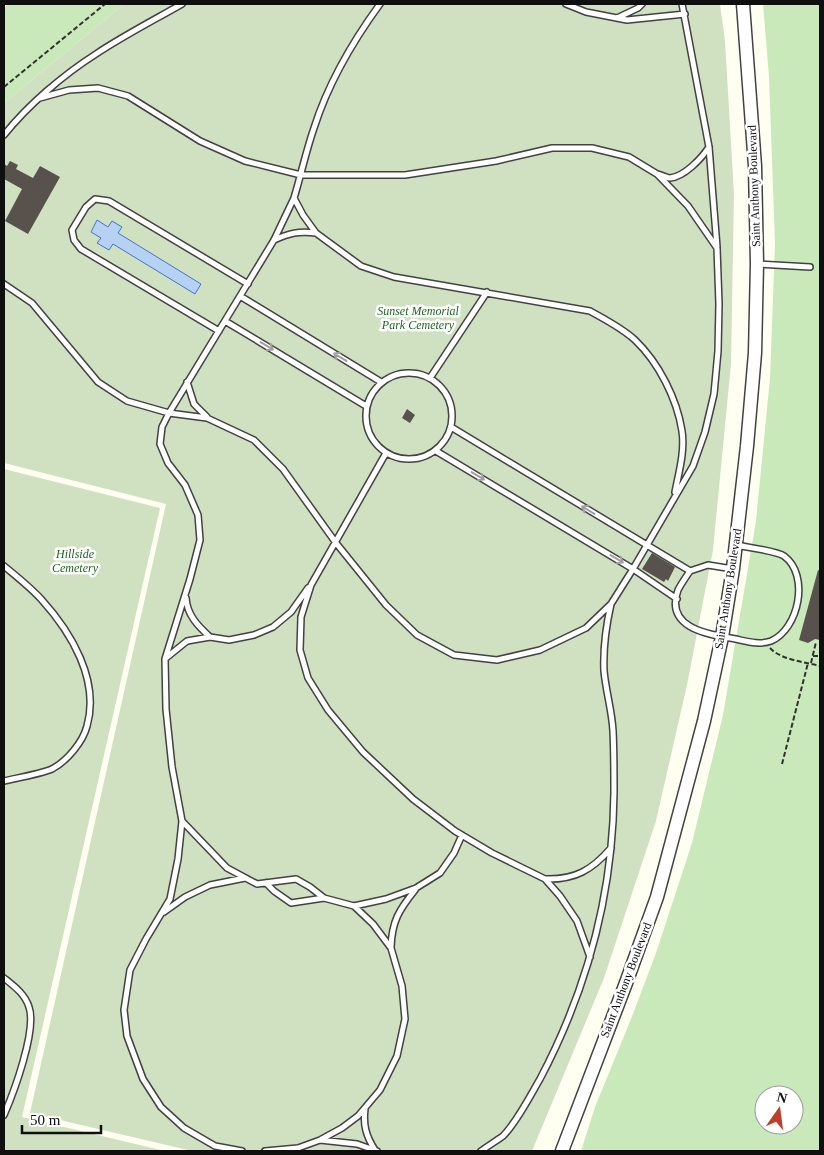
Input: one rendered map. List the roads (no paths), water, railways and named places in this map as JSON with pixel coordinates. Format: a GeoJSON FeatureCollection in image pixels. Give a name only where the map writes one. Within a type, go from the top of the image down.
{"type":"FeatureCollection","features":[{"type":"Feature","properties":{"kind":"street","name":"Saint Anthony Boulevard"},"geometry":{"type":"LineString","coordinates":[[562,1151],[657,898],[704,721],[722,637],[733,569],[748,446],[755,353],[757,264],[755,166],[743,4]]}},
{"type":"Feature","properties":{"kind":"lane"},"geometry":{"type":"LineString","coordinates":[[4,135],[18,118],[40,98],[95,54],[182,4]]}},
{"type":"Feature","properties":{"kind":"lane"},"geometry":{"type":"LineString","coordinates":[[242,1151],[215,1146],[184,1128],[160,1107],[143,1078],[127,1036],[124,1010],[130,970],[170,899],[178,860],[182,821],[172,767],[166,709],[165,659],[200,540],[198,515],[185,485],[168,463],[160,444],[162,427],[187,382],[274,240],[294,198],[314,128],[332,82],[366,23],[380,4]]}},
{"type":"Feature","properties":{"kind":"lane"},"geometry":{"type":"LineString","coordinates":[[566,4],[586,12],[627,20],[685,14]]}},
{"type":"Feature","properties":{"kind":"lane"},"geometry":{"type":"LineString","coordinates":[[616,18],[638,8],[642,4]]}},
{"type":"Feature","properties":{"kind":"lane"},"geometry":{"type":"LineString","coordinates":[[4,284],[32,303],[98,382],[127,401],[169,413],[207,418],[254,440],[283,469],[336,543],[386,605],[417,635],[454,655],[497,660],[540,650],[586,628],[611,604],[693,466],[705,432],[714,394],[719,332],[717,248],[709,147],[682,4]]}},
{"type":"Feature","properties":{"kind":"lane"},"geometry":{"type":"LineString","coordinates":[[40,98],[69,90],[98,88],[128,96],[200,142],[245,161],[301,175],[405,175],[496,161],[552,148],[592,148],[629,157],[657,174],[670,178],[684,172],[702,157],[709,147]]}},
{"type":"Feature","properties":{"kind":"lane"},"geometry":{"type":"LineString","coordinates":[[657,174],[688,206],[717,248]]}},
{"type":"Feature","properties":{"kind":"lane"},"geometry":{"type":"LineString","coordinates":[[294,198],[302,215],[316,233],[361,266],[394,276],[590,312],[614,324],[636,341],[655,365],[673,398],[682,432],[682,456],[674,497]]}},
{"type":"Feature","properties":{"kind":"lane"},"geometry":{"type":"LineString","coordinates":[[219,331],[81,249],[74,240],[72,230],[86,207],[95,199],[108,201],[248,284]]}},
{"type":"Feature","properties":{"kind":"lane"},"geometry":{"type":"LineString","coordinates":[[274,240],[290,233],[316,233]]}},
{"type":"Feature","properties":{"kind":"lane"},"geometry":{"type":"LineString","coordinates":[[757,264],[810,267]]}},
{"type":"Feature","properties":{"kind":"lane"},"geometry":{"type":"LineString","coordinates":[[430,378],[487,292]]}},
{"type":"Feature","properties":{"kind":"lane"},"geometry":{"type":"LineString","coordinates":[[240,296],[381,382]]}},
{"type":"Feature","properties":{"kind":"lane"},"geometry":{"type":"LineString","coordinates":[[225,321],[366,406]]}},
{"type":"Feature","properties":{"kind":"lane"},"geometry":{"type":"LineString","coordinates":[[408,373],[420,374],[430,378],[437,383],[449,399],[452,419],[445,441],[436,451],[422,458],[409,460],[395,458],[379,449],[367,431],[365,419],[366,406],[371,394],[381,382],[393,376],[408,373]]}},
{"type":"Feature","properties":{"kind":"lane"},"geometry":{"type":"LineString","coordinates":[[187,382],[194,404],[207,418]]}},
{"type":"Feature","properties":{"kind":"lane"},"geometry":{"type":"LineString","coordinates":[[451,427],[690,571]]}},
{"type":"Feature","properties":{"kind":"lane"},"geometry":{"type":"LineString","coordinates":[[436,451],[633,569],[677,598]]}},
{"type":"Feature","properties":{"kind":"lane"},"geometry":{"type":"LineString","coordinates":[[165,659],[187,641],[210,636],[229,640],[254,635],[273,627],[291,612],[336,543],[386,453]]}},
{"type":"Feature","properties":{"kind":"lane"},"geometry":{"type":"LineString","coordinates":[[733,569],[708,565],[690,571],[678,590],[677,598],[676,608],[684,623],[704,634],[759,643],[765,643],[780,635],[792,618],[798,593],[796,574],[788,559],[782,554],[736,545]]}},
{"type":"Feature","properties":{"kind":"lane"},"geometry":{"type":"LineString","coordinates":[[4,566],[40,597],[74,645],[84,668],[90,692],[90,714],[85,734],[76,749],[52,769],[4,781]]}},
{"type":"Feature","properties":{"kind":"lane"},"geometry":{"type":"LineString","coordinates":[[310,585],[301,617],[300,650],[308,678],[328,710],[363,752],[413,799],[462,835],[492,853],[544,879],[560,896],[577,921],[590,957]]}},
{"type":"Feature","properties":{"kind":"lane"},"geometry":{"type":"LineString","coordinates":[[185,595],[187,607],[197,625],[210,636]]}},
{"type":"Feature","properties":{"kind":"lane"},"geometry":{"type":"LineString","coordinates":[[481,1151],[504,1135],[526,1104],[552,1055],[570,1015],[590,957],[603,908],[612,847],[614,792],[613,731],[604,671],[605,634],[611,604]]}},
{"type":"Feature","properties":{"kind":"lane"},"geometry":{"type":"LineString","coordinates":[[182,821],[227,868],[257,884],[296,879],[324,898],[354,906],[386,899],[416,888],[440,873],[454,853],[462,835]]}},
{"type":"Feature","properties":{"kind":"lane"},"geometry":{"type":"LineString","coordinates":[[544,879],[560,880],[580,874],[600,860],[612,847]]}},
{"type":"Feature","properties":{"kind":"lane"},"geometry":{"type":"LineString","coordinates":[[161,913],[185,897],[210,885],[246,878]]}},
{"type":"Feature","properties":{"kind":"lane"},"geometry":{"type":"LineString","coordinates":[[266,883],[291,903],[324,898]]}},
{"type":"Feature","properties":{"kind":"lane"},"geometry":{"type":"LineString","coordinates":[[390,948],[391,930],[402,907],[416,888]]}},
{"type":"Feature","properties":{"kind":"lane"},"geometry":{"type":"LineString","coordinates":[[265,1151],[298,1148],[320,1140],[342,1128],[358,1116],[380,1090],[397,1056],[405,1019],[402,986],[390,948],[373,924],[354,906]]}},
{"type":"Feature","properties":{"kind":"lane"},"geometry":{"type":"LineString","coordinates":[[4,978],[19,991],[29,1007],[31,1029],[18,1076],[4,1115]]}},
{"type":"Feature","properties":{"kind":"lane"},"geometry":{"type":"LineString","coordinates":[[365,1107],[364,1122],[367,1137],[376,1151]]}},
{"type":"Feature","properties":{"kind":"lane"},"geometry":{"type":"LineString","coordinates":[[320,1140],[357,1144],[376,1151]]}},
{"type":"Feature","properties":{"kind":"water"},"geometry":{"type":"Polygon","coordinates":[[[97,220],[108,227],[112,221],[122,227],[118,233],[201,284],[195,294],[113,244],[109,250],[97,243],[101,238],[91,232],[97,220]]]}},
{"type":"Feature","properties":{"kind":"park label","name":"Sunset Memorial Park Cemetery"},"geometry":{"type":"Point","coordinates":[418,318]}},
{"type":"Feature","properties":{"kind":"park label","name":"Hillside Cemetery"},"geometry":{"type":"Point","coordinates":[75,561]}}]}
